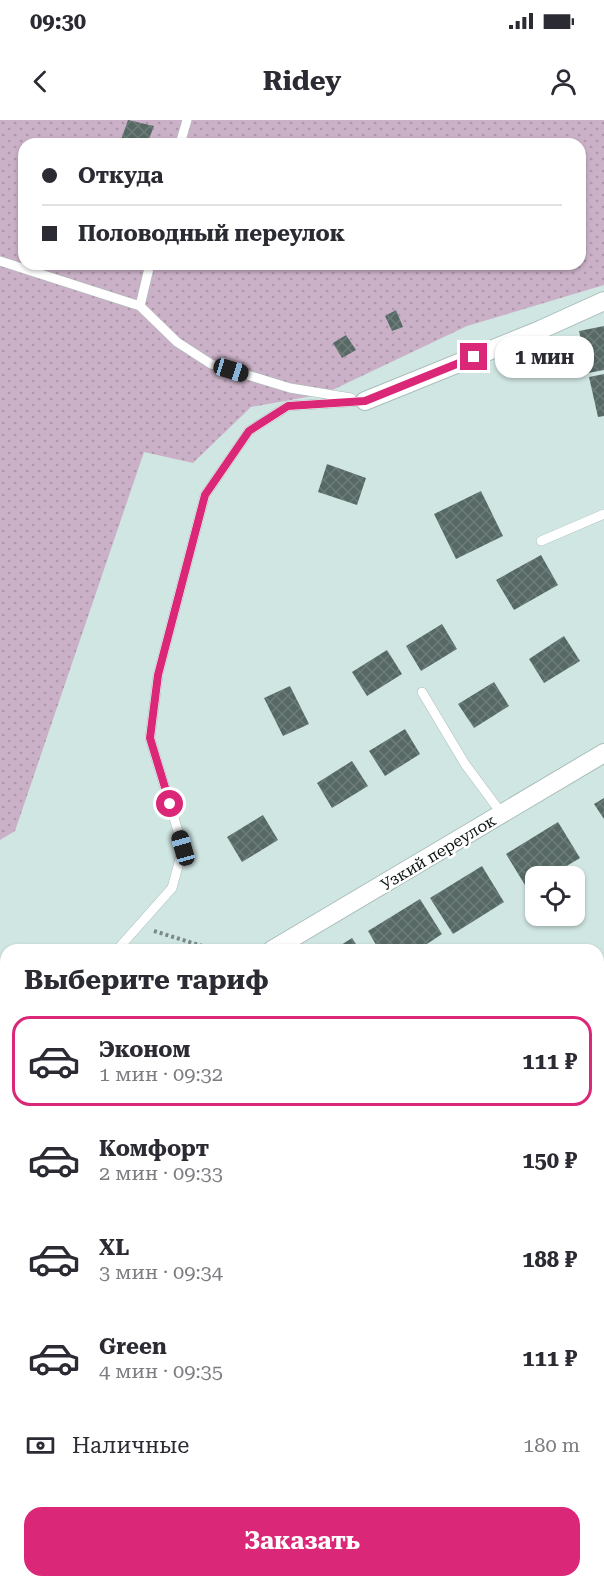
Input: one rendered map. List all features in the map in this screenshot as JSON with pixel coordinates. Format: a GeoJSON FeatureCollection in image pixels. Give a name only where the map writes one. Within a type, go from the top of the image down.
{"type":"FeatureCollection","features":[{"type":"Feature","properties":{"kind":"street"},"geometry":{"type":"LineString","coordinates":[[365,401],[540,330],[604,301]]}},
{"type":"Feature","properties":{"kind":"street","name":"Узкий переулок"},"geometry":{"type":"LineString","coordinates":[[282,944],[604,753]]}},
{"type":"Feature","properties":{"kind":"lane"},"geometry":{"type":"LineString","coordinates":[[182,138],[187,120]]}},
{"type":"Feature","properties":{"kind":"lane"},"geometry":{"type":"LineString","coordinates":[[0,261],[18,267]]}},
{"type":"Feature","properties":{"kind":"lane"},"geometry":{"type":"LineString","coordinates":[[28,270],[140,306],[177,342],[212,364],[290,388],[365,401]]}},
{"type":"Feature","properties":{"kind":"lane"},"geometry":{"type":"LineString","coordinates":[[140,306],[149,270]]}},
{"type":"Feature","properties":{"kind":"lane"},"geometry":{"type":"LineString","coordinates":[[123,944],[172,888],[183,848],[150,738],[158,675],[205,495],[249,431],[288,406],[365,401]]}},
{"type":"Feature","properties":{"kind":"lane"},"geometry":{"type":"LineString","coordinates":[[541,541],[604,514]]}},
{"type":"Feature","properties":{"kind":"lane"},"geometry":{"type":"LineString","coordinates":[[423,692],[465,764],[502,814]]}},
{"type":"Feature","properties":{"kind":"path"},"geometry":{"type":"LineString","coordinates":[[139,927],[195,944]]}},
{"type":"Feature","properties":{"kind":"shaded area"},"geometry":{"type":"Polygon","coordinates":[[[0,120],[604,120],[604,285],[467,326],[324,394],[251,407],[193,463],[144,452],[15,831],[0,840],[0,120]]]}},
{"type":"Feature","properties":{"kind":"building"},"geometry":{"type":"Polygon","coordinates":[[[128,120],[154,126],[149,138],[122,138],[128,120]]]}},
{"type":"Feature","properties":{"kind":"building"},"geometry":{"type":"Polygon","coordinates":[[[396,310],[403,327],[392,331],[385,316],[396,310]]]}},
{"type":"Feature","properties":{"kind":"building"},"geometry":{"type":"Polygon","coordinates":[[[604,326],[604,370],[588,373],[579,331],[604,326]]]}},
{"type":"Feature","properties":{"kind":"building"},"geometry":{"type":"Polygon","coordinates":[[[346,335],[356,350],[342,358],[333,343],[346,335]]]}},
{"type":"Feature","properties":{"kind":"building"},"geometry":{"type":"Polygon","coordinates":[[[604,374],[604,416],[598,417],[589,377],[604,374]]]}},
{"type":"Feature","properties":{"kind":"building"},"geometry":{"type":"Polygon","coordinates":[[[327,464],[366,478],[357,505],[318,492],[327,464]]]}},
{"type":"Feature","properties":{"kind":"building"},"geometry":{"type":"Polygon","coordinates":[[[481,491],[503,536],[456,559],[434,514],[481,491]]]}},
{"type":"Feature","properties":{"kind":"building"},"geometry":{"type":"Polygon","coordinates":[[[541,555],[558,585],[514,610],[496,580],[541,555]]]}},
{"type":"Feature","properties":{"kind":"building"},"geometry":{"type":"Polygon","coordinates":[[[442,624],[457,649],[421,671],[406,646],[442,624]]]}},
{"type":"Feature","properties":{"kind":"building"},"geometry":{"type":"Polygon","coordinates":[[[564,636],[580,661],[544,683],[529,659],[564,636]]]}},
{"type":"Feature","properties":{"kind":"building"},"geometry":{"type":"Polygon","coordinates":[[[387,650],[402,674],[367,696],[352,672],[387,650]]]}},
{"type":"Feature","properties":{"kind":"building"},"geometry":{"type":"Polygon","coordinates":[[[494,682],[509,706],[474,728],[458,704],[494,682]]]}},
{"type":"Feature","properties":{"kind":"building"},"geometry":{"type":"Polygon","coordinates":[[[290,686],[309,724],[283,736],[264,698],[290,686]]]}},
{"type":"Feature","properties":{"kind":"building"},"geometry":{"type":"Polygon","coordinates":[[[405,729],[420,754],[385,776],[369,751],[405,729]]]}},
{"type":"Feature","properties":{"kind":"building"},"geometry":{"type":"Polygon","coordinates":[[[352,761],[368,786],[332,808],[317,783],[352,761]]]}},
{"type":"Feature","properties":{"kind":"building"},"geometry":{"type":"Polygon","coordinates":[[[604,798],[604,819],[594,804],[604,798]]]}},
{"type":"Feature","properties":{"kind":"building"},"geometry":{"type":"Polygon","coordinates":[[[263,815],[278,840],[242,862],[227,837],[263,815]]]}},
{"type":"Feature","properties":{"kind":"building"},"geometry":{"type":"Polygon","coordinates":[[[558,822],[580,858],[567,866],[525,866],[525,885],[506,854],[558,822]]]}},
{"type":"Feature","properties":{"kind":"building"},"geometry":{"type":"Polygon","coordinates":[[[482,866],[504,902],[453,934],[430,898],[482,866]]]}},
{"type":"Feature","properties":{"kind":"building"},"geometry":{"type":"Polygon","coordinates":[[[420,899],[442,934],[427,944],[376,944],[368,931],[420,899]]]}},
{"type":"Feature","properties":{"kind":"building"},"geometry":{"type":"Polygon","coordinates":[[[352,938],[356,944],[342,944],[352,938]]]}},
{"type":"Feature","properties":{"kind":"route"},"geometry":{"type":"LineString","coordinates":[[170,804],[150,738],[158,675],[205,495],[249,431],[288,406],[365,401],[474,357]]}}]}
